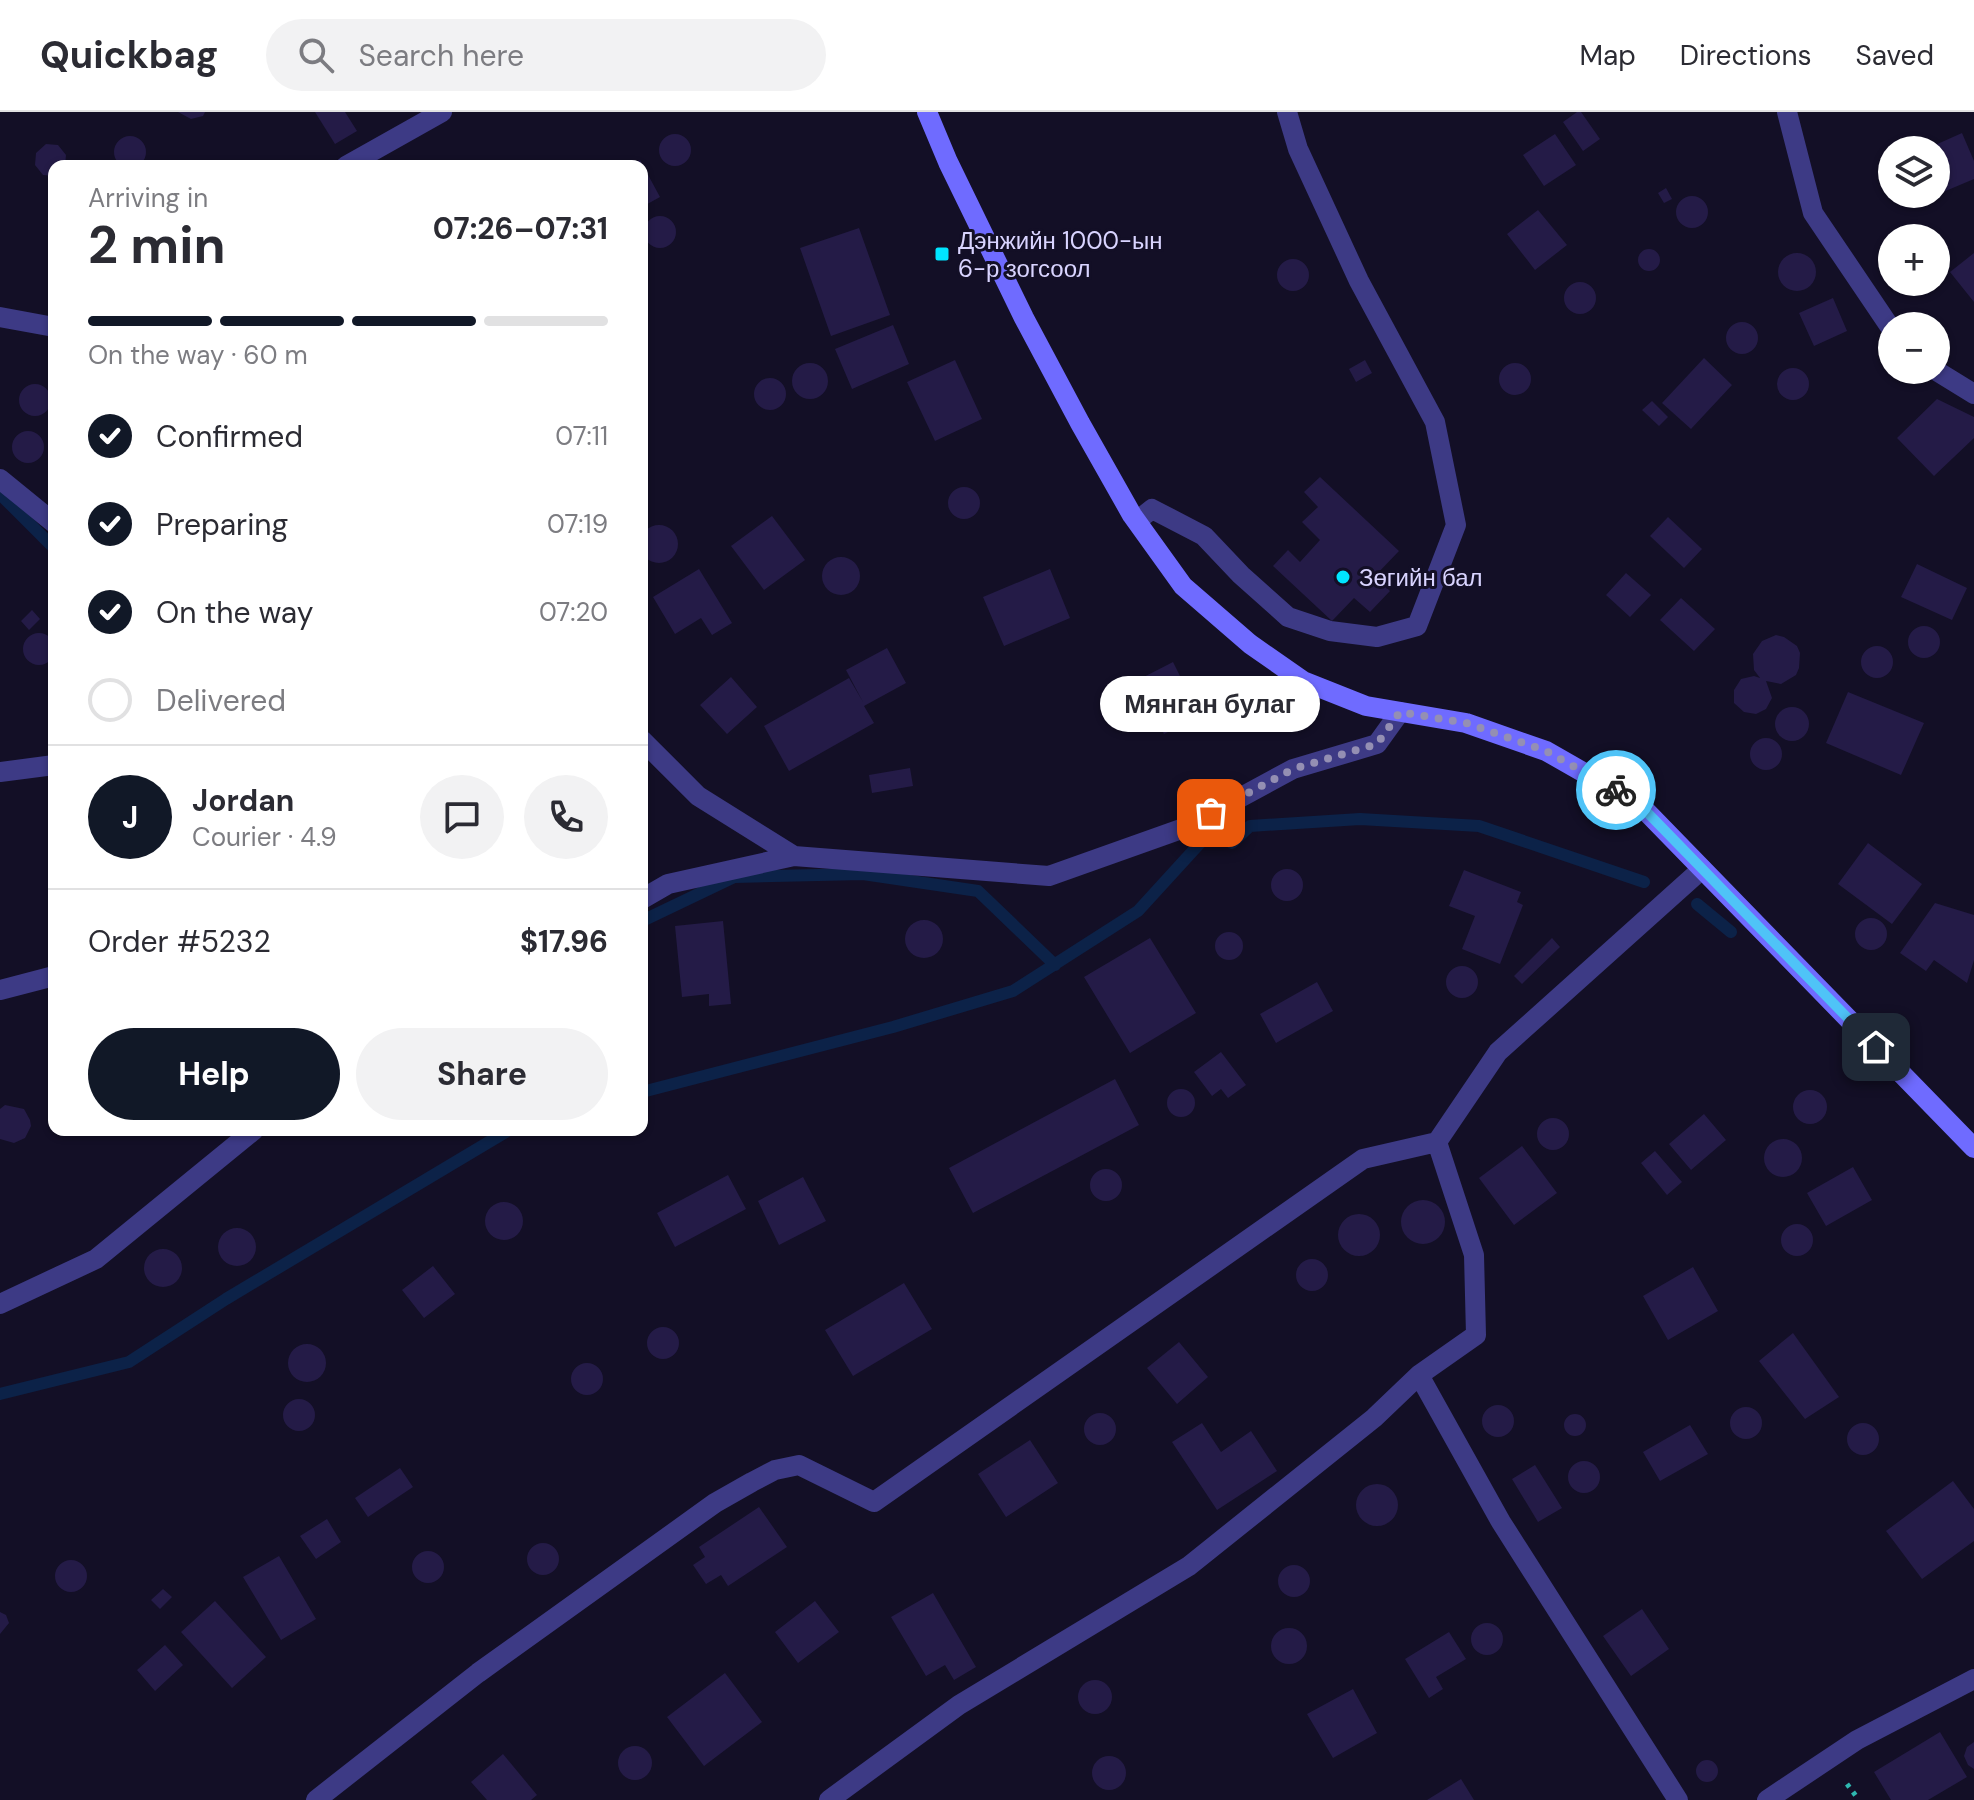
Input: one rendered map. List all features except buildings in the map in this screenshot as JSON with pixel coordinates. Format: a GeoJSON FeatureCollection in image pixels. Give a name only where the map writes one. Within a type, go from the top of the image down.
{"type":"FeatureCollection","features":[{"type":"Feature","properties":{"kind":"main road"},"geometry":{"type":"LineString","coordinates":[[927,112],[1024,318],[1080,423],[1137,521],[1183,586],[1250,644],[1303,681],[1366,706],[1466,723],[1546,751],[1639,804],[1974,1148]]}},
{"type":"Feature","properties":{"kind":"street"},"geometry":{"type":"LineString","coordinates":[[357,160],[442,112]]}},
{"type":"Feature","properties":{"kind":"street"},"geometry":{"type":"LineString","coordinates":[[1137,521],[1152,509],[1204,536],[1288,617],[1330,631],[1377,637],[1417,626],[1456,525],[1435,422],[1359,281],[1298,149],[1287,112]]}},
{"type":"Feature","properties":{"kind":"street"},"geometry":{"type":"LineString","coordinates":[[1787,112],[1813,213],[1880,312]]}},
{"type":"Feature","properties":{"kind":"street"},"geometry":{"type":"LineString","coordinates":[[0,317],[48,326]]}},
{"type":"Feature","properties":{"kind":"street"},"geometry":{"type":"LineString","coordinates":[[1950,379],[1974,394]]}},
{"type":"Feature","properties":{"kind":"street"},"geometry":{"type":"LineString","coordinates":[[0,479],[48,518]]}},
{"type":"Feature","properties":{"kind":"street"},"geometry":{"type":"LineString","coordinates":[[648,896],[668,884],[794,856],[1049,876],[1184,828],[1293,769],[1377,744],[1400,712]]}},
{"type":"Feature","properties":{"kind":"street"},"geometry":{"type":"LineString","coordinates":[[648,746],[698,796],[794,856]]}},
{"type":"Feature","properties":{"kind":"street"},"geometry":{"type":"LineString","coordinates":[[0,772],[48,766]]}},
{"type":"Feature","properties":{"kind":"street"},"geometry":{"type":"LineString","coordinates":[[316,1800],[478,1673],[715,1503],[775,1470],[799,1465],[874,1502],[1363,1159],[1437,1142],[1498,1052],[1702,869]]}},
{"type":"Feature","properties":{"kind":"street"},"geometry":{"type":"LineString","coordinates":[[0,990],[48,978]]}},
{"type":"Feature","properties":{"kind":"street"},"geometry":{"type":"LineString","coordinates":[[0,1304],[96,1259],[247,1136]]}},
{"type":"Feature","properties":{"kind":"street"},"geometry":{"type":"LineString","coordinates":[[829,1800],[959,1705],[1189,1566],[1374,1418],[1419,1375],[1476,1335],[1474,1255],[1437,1142]]}},
{"type":"Feature","properties":{"kind":"street"},"geometry":{"type":"LineString","coordinates":[[1419,1375],[1501,1522],[1678,1800]]}},
{"type":"Feature","properties":{"kind":"street"},"geometry":{"type":"LineString","coordinates":[[1767,1800],[1857,1740],[1974,1679]]}},
{"type":"Feature","properties":{"kind":"waterway"},"geometry":{"type":"LineString","coordinates":[[0,494],[48,542]]}},
{"type":"Feature","properties":{"kind":"waterway"},"geometry":{"type":"LineString","coordinates":[[648,1090],[893,1027],[1013,991],[1138,911],[1212,830],[1232,843],[1250,826],[1360,819],[1479,826],[1644,882]]}},
{"type":"Feature","properties":{"kind":"waterway"},"geometry":{"type":"LineString","coordinates":[[648,918],[734,877],[863,874],[978,891],[1055,965]]}},
{"type":"Feature","properties":{"kind":"waterway"},"geometry":{"type":"LineString","coordinates":[[1697,904],[1731,932]]}},
{"type":"Feature","properties":{"kind":"waterway"},"geometry":{"type":"LineString","coordinates":[[0,1394],[129,1362],[226,1299],[499,1136]]}},
{"type":"Feature","properties":{"kind":"way so far"},"geometry":{"type":"LineString","coordinates":[[1211,813],[1293,769],[1377,744],[1400,712],[1466,723],[1546,751],[1616,790]]}},
{"type":"Feature","properties":{"kind":"place","name":"Дэнжийн 1000-ын 6-р зогсоол"},"geometry":{"type":"Point","coordinates":[942,254]}},
{"type":"Feature","properties":{"kind":"place","name":"Зөгийн бал"},"geometry":{"type":"Point","coordinates":[1343,577]}},
{"type":"Feature","properties":{"kind":"place","name":"Мянган булаг"},"geometry":{"type":"Point","coordinates":[1211,813]}},
{"type":"Feature","properties":{"kind":"route"},"geometry":{"type":"LineString","coordinates":[[1616,790],[1639,804],[1876,1047]]}}]}
